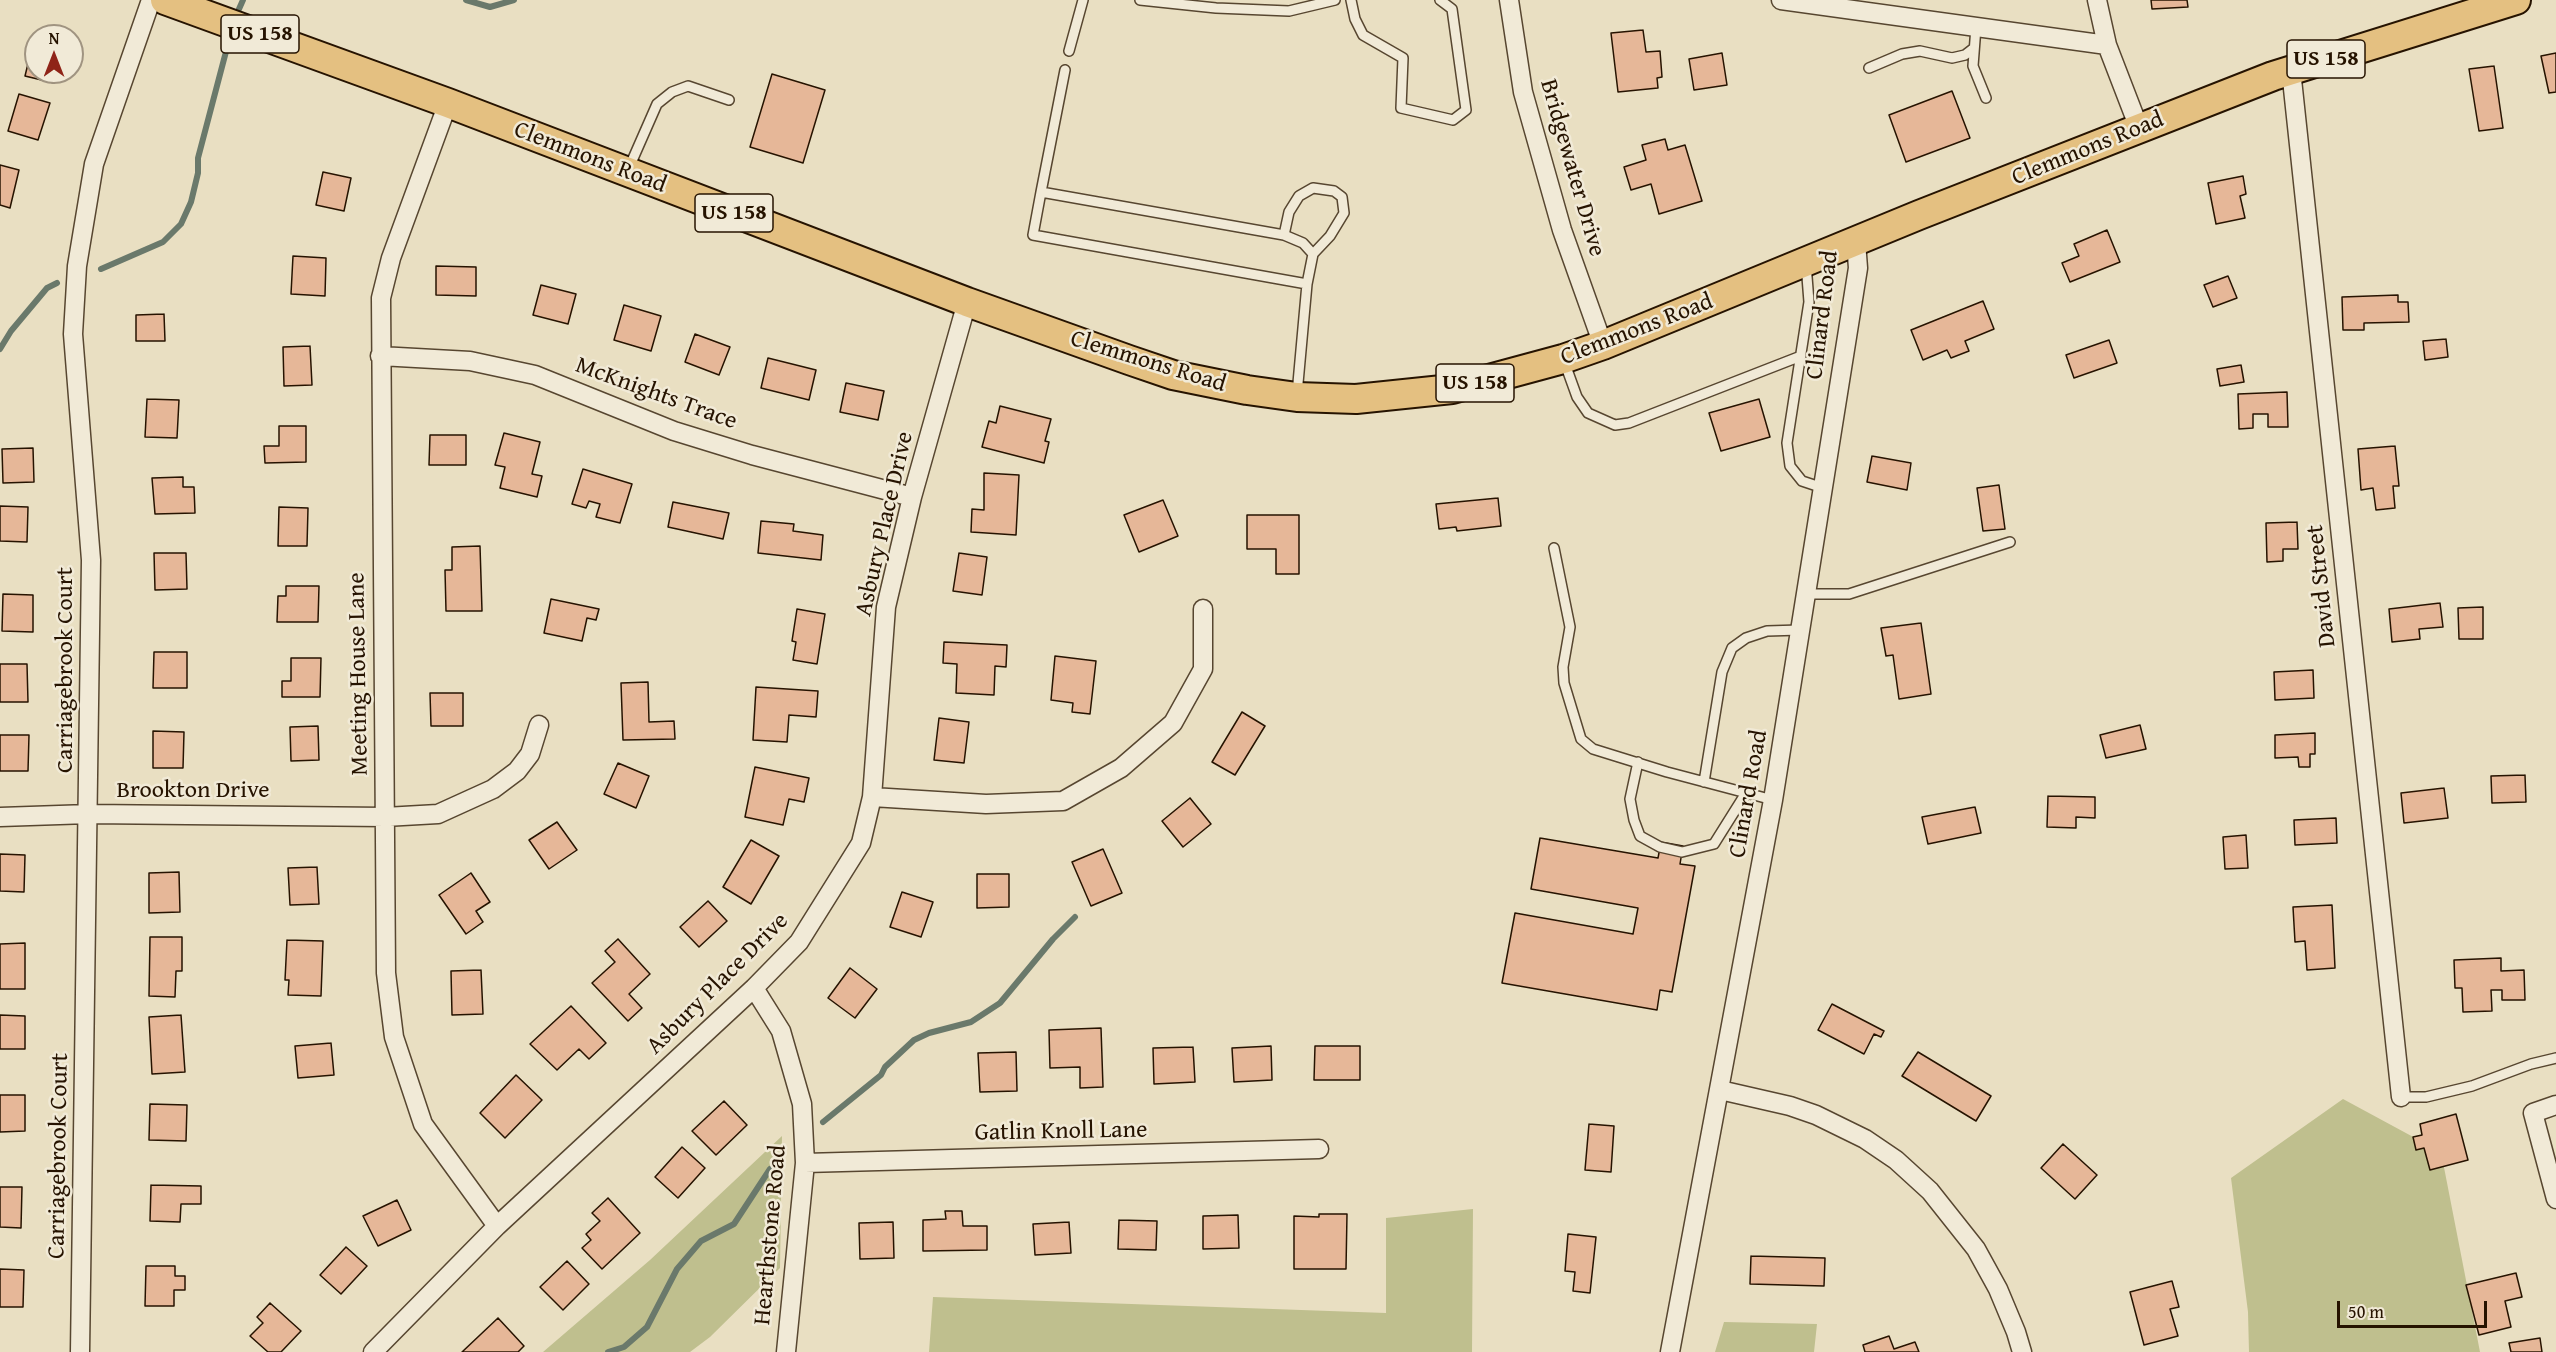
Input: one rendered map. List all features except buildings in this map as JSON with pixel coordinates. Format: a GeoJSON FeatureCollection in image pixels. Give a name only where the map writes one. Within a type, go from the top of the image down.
{"type":"FeatureCollection","features":[{"type":"Feature","properties":{"kind":"main road","name":"Clemmons Road"},"geometry":{"type":"LineString","coordinates":[[165,0],[448,103],[967,302],[1173,375],[1247,390],[1297,397],[1356,399],[1414,395],[1452,389],[1563,359],[1603,345],[2139,128],[2291,70],[2516,0]]}},
{"type":"Feature","properties":{"kind":"street","name":"Carriagebrook Court"},"geometry":{"type":"LineString","coordinates":[[80,1352],[91,560],[73,334],[77,266],[94,164],[152,0]]}},
{"type":"Feature","properties":{"kind":"street","name":"Bridgewater Drive"},"geometry":{"type":"LineString","coordinates":[[1509,0],[1526,102],[1562,230],[1603,345]]}},
{"type":"Feature","properties":{"kind":"street"},"geometry":{"type":"LineString","coordinates":[[1780,0],[2108,45]]}},
{"type":"Feature","properties":{"kind":"street"},"geometry":{"type":"LineString","coordinates":[[2097,0],[2108,45],[2139,128]]}},
{"type":"Feature","properties":{"kind":"street","name":"David Street"},"geometry":{"type":"LineString","coordinates":[[2291,70],[2401,1097]]}},
{"type":"Feature","properties":{"kind":"street","name":"Meeting House Lane"},"geometry":{"type":"LineString","coordinates":[[448,103],[391,258],[381,298],[386,974],[394,1037],[423,1124],[497,1226]]}},
{"type":"Feature","properties":{"kind":"street","name":"Clinard Road"},"geometry":{"type":"LineString","coordinates":[[1670,1352],[1773,800],[1858,268],[1856,242]]}},
{"type":"Feature","properties":{"kind":"street","name":"Asbury Place Drive"},"geometry":{"type":"LineString","coordinates":[[373,1352],[497,1226],[754,988],[799,942],[861,843],[872,797],[886,607],[912,497],[967,302]]}},
{"type":"Feature","properties":{"kind":"street","name":"McKnights Trace"},"geometry":{"type":"LineString","coordinates":[[380,356],[470,361],[535,375],[674,431],[752,455],[912,497]]}},
{"type":"Feature","properties":{"kind":"street"},"geometry":{"type":"LineString","coordinates":[[872,797],[986,804],[1063,801],[1121,768],[1173,723],[1203,669],[1203,609]]}},
{"type":"Feature","properties":{"kind":"street","name":"Brookton Drive"},"geometry":{"type":"LineString","coordinates":[[0,817],[89,814],[385,817],[438,814],[493,789],[517,771],[530,754],[539,725]]}},
{"type":"Feature","properties":{"kind":"street","name":"Hearthstone Road"},"geometry":{"type":"LineString","coordinates":[[754,988],[781,1031],[802,1104],[805,1163],[786,1352]]}},
{"type":"Feature","properties":{"kind":"street"},"geometry":{"type":"LineString","coordinates":[[1720,1090],[1816,1114],[1865,1139],[1896,1160],[1930,1191],[1976,1249],[1998,1289],[2022,1352]]}},
{"type":"Feature","properties":{"kind":"street"},"geometry":{"type":"LineString","coordinates":[[2556,1105],[2534,1113],[2556,1198]]}},
{"type":"Feature","properties":{"kind":"street","name":"Gatlin Knoll Lane"},"geometry":{"type":"LineString","coordinates":[[805,1163],[1319,1149]]}},
{"type":"Feature","properties":{"kind":"lane"},"geometry":{"type":"LineString","coordinates":[[1069,51],[1083,0]]}},
{"type":"Feature","properties":{"kind":"lane"},"geometry":{"type":"LineString","coordinates":[[1140,0],[1216,8],[1289,11],[1335,0]]}},
{"type":"Feature","properties":{"kind":"lane"},"geometry":{"type":"LineString","coordinates":[[1351,0],[1355,19],[1363,35],[1403,58],[1401,108],[1453,120],[1466,110],[1452,9],[1440,0]]}},
{"type":"Feature","properties":{"kind":"lane"},"geometry":{"type":"LineString","coordinates":[[1976,27],[1973,66],[1986,98]]}},
{"type":"Feature","properties":{"kind":"lane"},"geometry":{"type":"LineString","coordinates":[[1869,68],[1902,54],[1920,51],[1952,58],[1965,55],[1974,48]]}},
{"type":"Feature","properties":{"kind":"lane"},"geometry":{"type":"LineString","coordinates":[[1065,70],[1033,235],[1307,284]]}},
{"type":"Feature","properties":{"kind":"lane"},"geometry":{"type":"LineString","coordinates":[[627,172],[657,104],[672,92],[688,86],[729,100]]}},
{"type":"Feature","properties":{"kind":"lane"},"geometry":{"type":"LineString","coordinates":[[1284,235],[1289,212],[1299,196],[1313,188],[1334,191],[1342,197],[1344,213],[1330,236],[1313,254],[1307,284],[1297,397]]}},
{"type":"Feature","properties":{"kind":"lane"},"geometry":{"type":"LineString","coordinates":[[1041,192],[1284,235],[1303,243],[1313,254]]}},
{"type":"Feature","properties":{"kind":"lane"},"geometry":{"type":"LineString","coordinates":[[1806,262],[1809,302],[1787,443],[1790,465],[1802,481],[1823,488]]}},
{"type":"Feature","properties":{"kind":"lane"},"geometry":{"type":"LineString","coordinates":[[1563,359],[1577,397],[1588,413],[1615,425],[1629,423],[1801,356]]}},
{"type":"Feature","properties":{"kind":"lane"},"geometry":{"type":"LineString","coordinates":[[1807,594],[1849,594],[2010,542]]}},
{"type":"Feature","properties":{"kind":"lane"},"geometry":{"type":"LineString","coordinates":[[1554,548],[1570,627],[1563,668],[1564,683],[1581,739],[1593,749],[1773,800]]}},
{"type":"Feature","properties":{"kind":"lane"},"geometry":{"type":"LineString","coordinates":[[1704,782],[1722,672],[1732,648],[1746,638],[1767,631],[1800,630]]}},
{"type":"Feature","properties":{"kind":"lane"},"geometry":{"type":"LineString","coordinates":[[1638,762],[1630,799],[1634,820],[1640,836],[1660,847],[1682,852],[1714,844],[1746,793]]}},
{"type":"Feature","properties":{"kind":"lane"},"geometry":{"type":"LineString","coordinates":[[2401,1097],[2426,1096],[2472,1086],[2524,1066],[2556,1058]]}},
{"type":"Feature","properties":{"kind":"green space"},"geometry":{"type":"Polygon","coordinates":[[[2343,1099],[2441,1152],[2480,1352],[2249,1352],[2248,1312],[2231,1178],[2343,1099]]]}},
{"type":"Feature","properties":{"kind":"green space"},"geometry":{"type":"Polygon","coordinates":[[[782,1136],[780,1268],[710,1337],[690,1352],[543,1352],[650,1260],[782,1136]]]}},
{"type":"Feature","properties":{"kind":"green space"},"geometry":{"type":"Polygon","coordinates":[[[1473,1209],[1472,1352],[929,1352],[933,1297],[1386,1313],[1386,1218],[1473,1209]]]}},
{"type":"Feature","properties":{"kind":"green space"},"geometry":{"type":"Polygon","coordinates":[[[1724,1322],[1817,1324],[1814,1352],[1715,1352],[1724,1322]]]}},
{"type":"Feature","properties":{"kind":"waterway"},"geometry":{"type":"LineString","coordinates":[[239,9],[243,0]]}},
{"type":"Feature","properties":{"kind":"waterway"},"geometry":{"type":"LineString","coordinates":[[466,0],[490,7],[514,0]]}},
{"type":"Feature","properties":{"kind":"waterway"},"geometry":{"type":"LineString","coordinates":[[101,269],[163,242],[181,224],[191,202],[198,173],[198,158],[228,44]]}},
{"type":"Feature","properties":{"kind":"waterway"},"geometry":{"type":"LineString","coordinates":[[0,349],[11,331],[47,288],[57,283]]}},
{"type":"Feature","properties":{"kind":"waterway"},"geometry":{"type":"LineString","coordinates":[[823,1122],[881,1075],[885,1067],[914,1040],[929,1033],[971,1022],[1000,1003],[1053,939],[1075,917]]}},
{"type":"Feature","properties":{"kind":"waterway"},"geometry":{"type":"LineString","coordinates":[[608,1352],[624,1347],[647,1327],[677,1269],[701,1241],[734,1224],[770,1169]]}}]}
